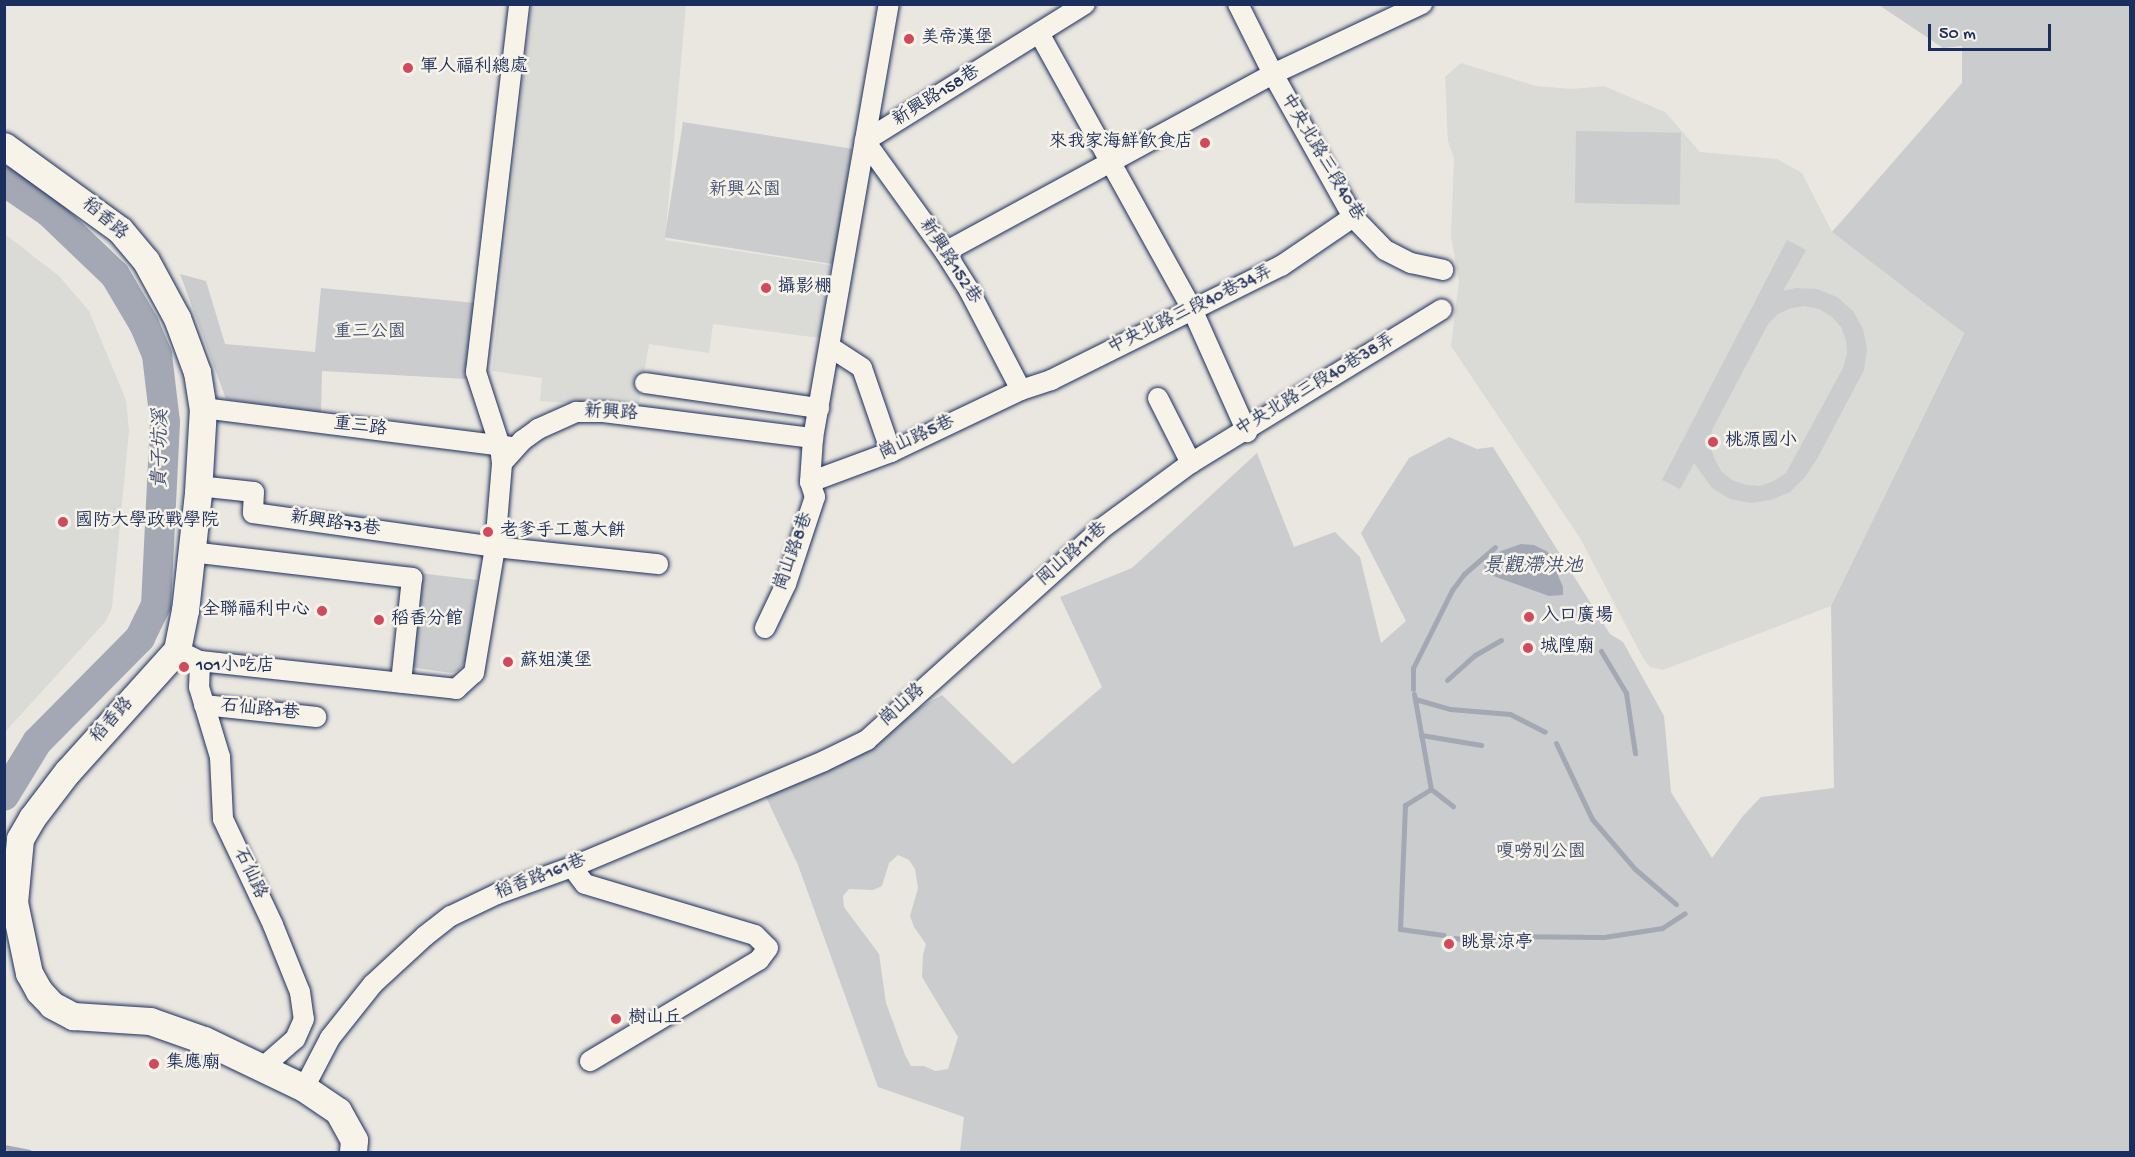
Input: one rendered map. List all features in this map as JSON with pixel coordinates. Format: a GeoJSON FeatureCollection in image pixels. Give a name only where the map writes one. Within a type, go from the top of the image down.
{"type":"FeatureCollection","features":[{"type":"Feature","properties":{"kind":"street"},"geometry":{"type":"LineString","coordinates":[[189,656],[456,689],[474,674],[495,547],[506,452],[476,372],[519,4]]}},
{"type":"Feature","properties":{"kind":"street"},"geometry":{"type":"LineString","coordinates":[[813,438],[889,4]]}},
{"type":"Feature","properties":{"kind":"street","name":"新興路158巷"},"geometry":{"type":"LineString","coordinates":[[865,141],[1085,4]]}},
{"type":"Feature","properties":{"kind":"street","name":"中央北路三段40巷"},"geometry":{"type":"LineString","coordinates":[[1238,4],[1273,74],[1353,217],[1385,250],[1411,263],[1443,270]]}},
{"type":"Feature","properties":{"kind":"street"},"geometry":{"type":"LineString","coordinates":[[945,252],[1273,74],[1422,4]]}},
{"type":"Feature","properties":{"kind":"street"},"geometry":{"type":"LineString","coordinates":[[1039,33],[1192,309],[1247,430]]}},
{"type":"Feature","properties":{"kind":"street","name":"新興路152巷"},"geometry":{"type":"LineString","coordinates":[[865,141],[945,252],[969,290],[1021,390]]}},
{"type":"Feature","properties":{"kind":"street","name":"稻香路"},"geometry":{"type":"LineString","coordinates":[[4,146],[120,230],[146,261],[177,318],[198,372],[203,408],[191,552],[189,656],[67,772],[32,818],[20,839],[9,906],[29,973],[39,991],[52,1005],[73,1016],[150,1021],[204,1040],[304,1088],[338,1111],[354,1140],[353,1152]]}},
{"type":"Feature","properties":{"kind":"street","name":"中央北路三段40巷34弄"},"geometry":{"type":"LineString","coordinates":[[1021,390],[1051,380],[1281,266],[1353,217]]}},
{"type":"Feature","properties":{"kind":"street","name":"中央北路三段40巷38弄"},"geometry":{"type":"LineString","coordinates":[[1191,463],[1442,309]]}},
{"type":"Feature","properties":{"kind":"street"},"geometry":{"type":"LineString","coordinates":[[830,347],[862,368],[891,452]]}},
{"type":"Feature","properties":{"kind":"street"},"geometry":{"type":"LineString","coordinates":[[645,383],[819,408]]}},
{"type":"Feature","properties":{"kind":"street","name":"崗山路5巷"},"geometry":{"type":"LineString","coordinates":[[810,482],[891,452],[1021,390]]}},
{"type":"Feature","properties":{"kind":"street"},"geometry":{"type":"LineString","coordinates":[[1158,398],[1191,463]]}},
{"type":"Feature","properties":{"kind":"street","name":"重三路"},"geometry":{"type":"LineString","coordinates":[[203,408],[506,452]]}},
{"type":"Feature","properties":{"kind":"street","name":"新興路"},"geometry":{"type":"LineString","coordinates":[[506,452],[538,429],[576,412],[639,415],[813,438]]}},
{"type":"Feature","properties":{"kind":"street","name":"崗山路8巷"},"geometry":{"type":"LineString","coordinates":[[765,628],[786,584],[815,497],[810,482],[813,438]]}},
{"type":"Feature","properties":{"kind":"street","name":"岡山路11巷"},"geometry":{"type":"LineString","coordinates":[[960,654],[1101,529],[1191,463]]}},
{"type":"Feature","properties":{"kind":"street","name":"新興路73巷"},"geometry":{"type":"LineString","coordinates":[[198,486],[254,492],[253,513],[495,547]]}},
{"type":"Feature","properties":{"kind":"street"},"geometry":{"type":"LineString","coordinates":[[495,547],[658,564]]}},
{"type":"Feature","properties":{"kind":"street"},"geometry":{"type":"LineString","coordinates":[[191,552],[412,578],[401,682]]}},
{"type":"Feature","properties":{"kind":"street","name":"崗山路"},"geometry":{"type":"LineString","coordinates":[[842,750],[867,740],[960,654]]}},
{"type":"Feature","properties":{"kind":"street","name":"石仙路"},"geometry":{"type":"LineString","coordinates":[[189,656],[220,757],[223,819],[273,924],[300,992],[304,1019],[295,1039],[262,1068]]}},
{"type":"Feature","properties":{"kind":"street","name":"石仙路1巷"},"geometry":{"type":"LineString","coordinates":[[204,705],[315,717]]}},
{"type":"Feature","properties":{"kind":"street","name":"稻香路161巷"},"geometry":{"type":"LineString","coordinates":[[304,1088],[330,1038],[373,984],[424,936],[451,916],[497,894],[572,867],[824,761],[842,750]]}},
{"type":"Feature","properties":{"kind":"street"},"geometry":{"type":"LineString","coordinates":[[572,867],[585,884],[755,935],[768,948],[759,960],[590,1061]]}},
{"type":"Feature","properties":{"kind":"shaded area"},"geometry":{"type":"Polygon","coordinates":[[[531,5],[686,5],[665,240],[830,265],[820,338],[713,324],[709,353],[649,344],[638,408],[540,401],[542,378],[492,371],[531,5]]]}},
{"type":"Feature","properties":{"kind":"shaded area","name":"桃源國小"},"geometry":{"type":"Polygon","coordinates":[[[1461,63],[1536,86],[1572,89],[1604,86],[1665,112],[1700,152],[1777,159],[1802,173],[1832,232],[1964,332],[1831,606],[1663,670],[1650,667],[1643,658],[1580,538],[1451,346],[1459,281],[1451,236],[1454,158],[1448,141],[1445,77],[1461,63]]]}},
{"type":"Feature","properties":{"kind":"shaded area","name":"國防大學政戰學院"},"geometry":{"type":"Polygon","coordinates":[[[5,234],[59,276],[89,311],[126,400],[129,431],[112,608],[106,621],[5,732],[5,234]]]}},
{"type":"Feature","properties":{"kind":"green space","name":"嗄嘮別公園"},"geometry":{"type":"Polygon","coordinates":[[[1879,5],[2130,5],[2130,1152],[960,1152],[964,1117],[878,1087],[798,865],[765,795],[942,695],[1013,764],[1102,687],[1060,597],[1132,568],[1257,453],[1294,547],[1335,532],[1360,557],[1381,643],[1406,621],[1361,533],[1409,458],[1449,437],[1477,449],[1493,447],[1610,634],[1623,642],[1664,716],[1671,792],[1712,858],[1743,816],[1761,797],[1834,788],[1831,606],[1964,333],[1832,232],[1962,83],[1962,46],[1943,48],[1879,5]],[[898,855],[889,863],[882,886],[873,890],[849,889],[843,896],[844,907],[879,954],[886,1003],[911,1066],[924,1066],[935,1071],[948,1069],[958,1037],[922,977],[926,944],[914,927],[910,916],[918,888],[915,869],[909,860],[898,855]]]}},
{"type":"Feature","properties":{"kind":"green space","name":"新興公園"},"geometry":{"type":"Polygon","coordinates":[[[683,122],[852,149],[834,264],[665,238],[683,122]]]}},
{"type":"Feature","properties":{"kind":"green space"},"geometry":{"type":"Polygon","coordinates":[[[1576,131],[1681,133],[1680,205],[1575,203],[1576,131]]]}},
{"type":"Feature","properties":{"kind":"green space"},"geometry":{"type":"Polygon","coordinates":[[[1787,240],[1806,250],[1783,291],[1796,288],[1817,289],[1837,297],[1853,311],[1863,329],[1867,349],[1864,370],[1817,459],[1805,477],[1790,492],[1771,500],[1751,503],[1730,499],[1712,488],[1694,463],[1680,489],[1662,480],[1787,240]],[[1805,306],[1791,308],[1778,314],[1768,324],[1712,430],[1710,444],[1714,458],[1721,471],[1732,480],[1746,485],[1760,486],[1786,473],[1843,368],[1847,354],[1846,340],[1841,327],[1831,316],[1819,309],[1805,306]]]}},
{"type":"Feature","properties":{"kind":"green space","name":"重三公園"},"geometry":{"type":"Polygon","coordinates":[[[180,274],[206,281],[225,344],[315,352],[321,288],[475,303],[466,379],[322,371],[321,413],[226,399],[180,274]]]}},
{"type":"Feature","properties":{"kind":"green space"},"geometry":{"type":"Polygon","coordinates":[[[419,573],[477,580],[468,658],[459,670],[451,673],[410,667],[419,573]]]}},
{"type":"Feature","properties":{"kind":"water","name":"景觀滯洪池"},"geometry":{"type":"Polygon","coordinates":[[[1521,544],[1534,545],[1548,552],[1563,587],[1563,595],[1549,596],[1485,573],[1484,565],[1501,551],[1521,544]]]}},
{"type":"Feature","properties":{"kind":"waterway","name":"貴子坑溪"},"geometry":{"type":"LineString","coordinates":[[4,181],[49,212],[115,275],[144,324],[157,355],[165,422],[156,605],[140,638],[37,742],[4,796]]}},
{"type":"Feature","properties":{"kind":"waterway"},"geometry":{"type":"LineString","coordinates":[[165,426],[173,423]]}},
{"type":"Feature","properties":{"kind":"waterway"},"geometry":{"type":"LineString","coordinates":[[1413,689],[1413,668],[1452,590],[1464,574],[1495,547]]}},
{"type":"Feature","properties":{"kind":"waterway"},"geometry":{"type":"LineString","coordinates":[[1447,680],[1475,655],[1501,640]]}},
{"type":"Feature","properties":{"kind":"waterway"},"geometry":{"type":"LineString","coordinates":[[1601,651],[1626,693],[1635,753]]}},
{"type":"Feature","properties":{"kind":"waterway"},"geometry":{"type":"LineString","coordinates":[[1414,694],[1431,789],[1405,805],[1400,929],[1444,935]]}},
{"type":"Feature","properties":{"kind":"waterway"},"geometry":{"type":"LineString","coordinates":[[1415,699],[1450,709],[1510,714],[1545,732]]}},
{"type":"Feature","properties":{"kind":"waterway"},"geometry":{"type":"LineString","coordinates":[[1421,735],[1481,745]]}},
{"type":"Feature","properties":{"kind":"waterway"},"geometry":{"type":"LineString","coordinates":[[1556,743],[1592,819],[1635,869],[1676,904]]}},
{"type":"Feature","properties":{"kind":"waterway"},"geometry":{"type":"LineString","coordinates":[[1431,789],[1453,806]]}},
{"type":"Feature","properties":{"kind":"waterway"},"geometry":{"type":"LineString","coordinates":[[1455,938],[1474,941],[1511,936],[1604,937],[1662,928],[1685,913]]}},
{"type":"Feature","properties":{"kind":"waterway"},"geometry":{"type":"LineString","coordinates":[[4,1147],[29,1152]]}},
{"type":"Feature","properties":{"kind":"place","name":"美帝漢堡"},"geometry":{"type":"Point","coordinates":[909,39]}},
{"type":"Feature","properties":{"kind":"place","name":"軍人福利總處"},"geometry":{"type":"Point","coordinates":[408,68]}},
{"type":"Feature","properties":{"kind":"place","name":"來我家海鮮飲食店"},"geometry":{"type":"Point","coordinates":[1205,143]}},
{"type":"Feature","properties":{"kind":"place","name":"攝影棚"},"geometry":{"type":"Point","coordinates":[766,288]}},
{"type":"Feature","properties":{"kind":"place","name":"桃源國小"},"geometry":{"type":"Point","coordinates":[1713,442]}},
{"type":"Feature","properties":{"kind":"place","name":"國防大學政戰學院"},"geometry":{"type":"Point","coordinates":[63,522]}},
{"type":"Feature","properties":{"kind":"place","name":"老爹手工蔥大餅"},"geometry":{"type":"Point","coordinates":[488,532]}},
{"type":"Feature","properties":{"kind":"place","name":"全聯福利中心"},"geometry":{"type":"Point","coordinates":[322,611]}},
{"type":"Feature","properties":{"kind":"place","name":"入口廣場"},"geometry":{"type":"Point","coordinates":[1529,617]}},
{"type":"Feature","properties":{"kind":"place","name":"稻香分館"},"geometry":{"type":"Point","coordinates":[379,620]}},
{"type":"Feature","properties":{"kind":"place","name":"城隍廟"},"geometry":{"type":"Point","coordinates":[1528,648]}},
{"type":"Feature","properties":{"kind":"place","name":"蘇姐漢堡"},"geometry":{"type":"Point","coordinates":[508,662]}},
{"type":"Feature","properties":{"kind":"place","name":"101小吃店"},"geometry":{"type":"Point","coordinates":[184,667]}},
{"type":"Feature","properties":{"kind":"place","name":"眺景涼亭"},"geometry":{"type":"Point","coordinates":[1449,944]}},
{"type":"Feature","properties":{"kind":"place","name":"樹山丘"},"geometry":{"type":"Point","coordinates":[616,1019]}},
{"type":"Feature","properties":{"kind":"place","name":"集應廟"},"geometry":{"type":"Point","coordinates":[154,1064]}}]}
